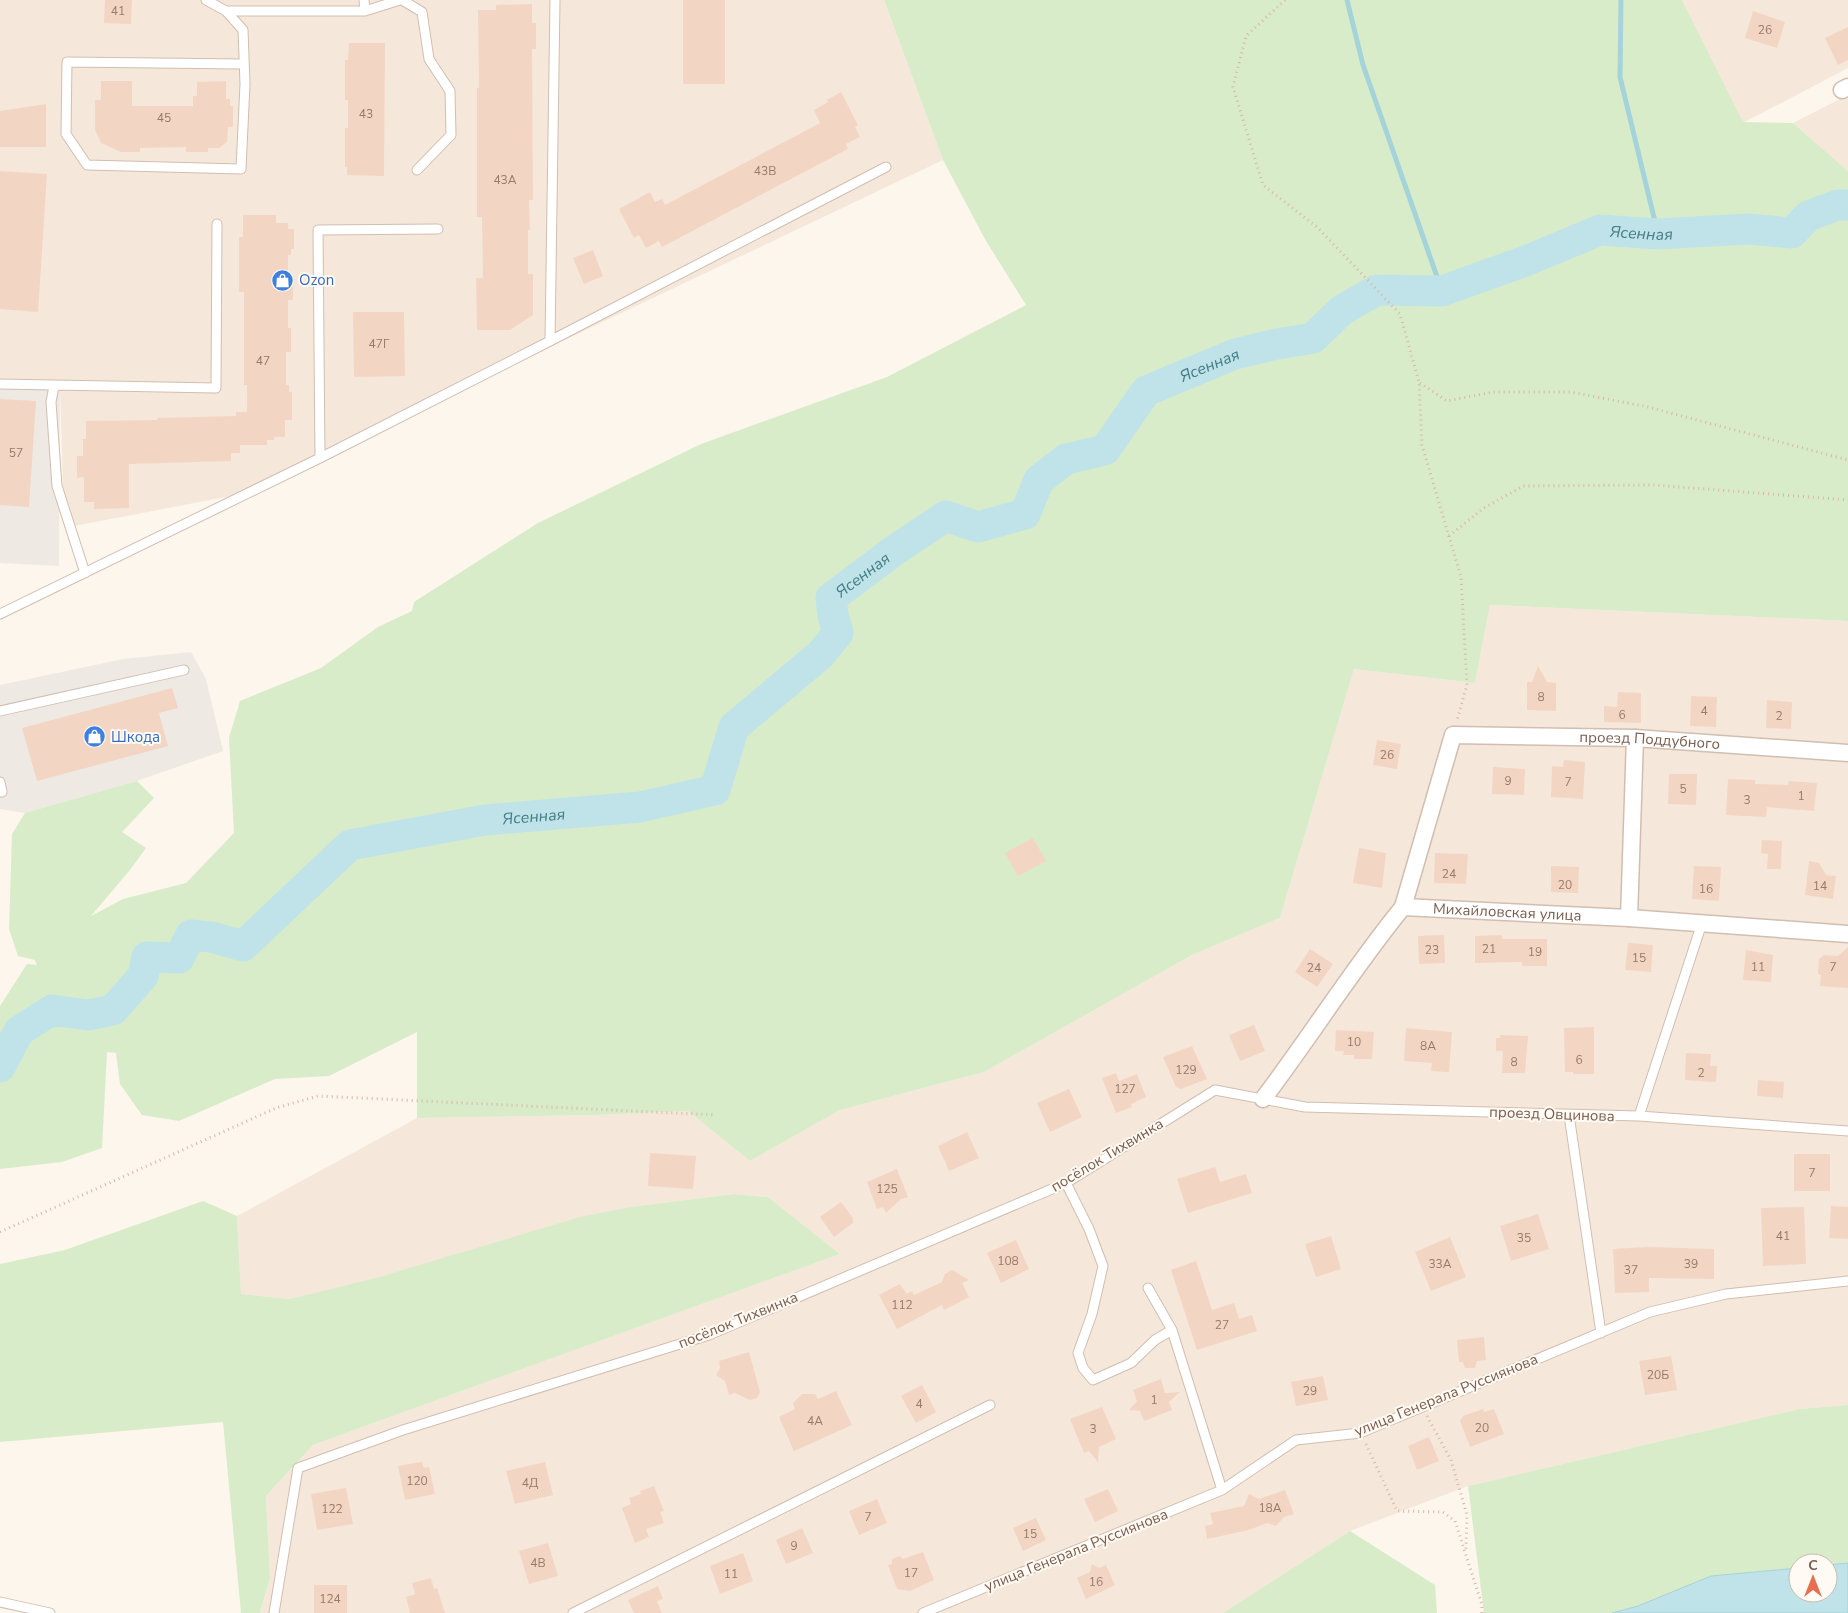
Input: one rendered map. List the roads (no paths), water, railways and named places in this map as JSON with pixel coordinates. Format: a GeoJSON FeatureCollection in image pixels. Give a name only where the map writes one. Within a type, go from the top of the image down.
{"type":"FeatureCollection","features":[{"type":"Feature","properties":{"kind":"street","name":"проезд Поддубного"},"geometry":{"type":"LineString","coordinates":[[1403,907],[1453,735],[1635,738],[1848,753]]}},
{"type":"Feature","properties":{"kind":"street"},"geometry":{"type":"LineString","coordinates":[[1629,918],[1635,738]]}},
{"type":"Feature","properties":{"kind":"street"},"geometry":{"type":"LineString","coordinates":[[1264,1099],[1403,907]]}},
{"type":"Feature","properties":{"kind":"street","name":"Михайловская улица"},"geometry":{"type":"LineString","coordinates":[[1403,907],[1629,918],[1848,934]]}},
{"type":"Feature","properties":{"kind":"lane"},"geometry":{"type":"LineString","coordinates":[[206,0],[226,11],[242,30],[244,64],[241,169],[87,165],[66,134],[67,62],[244,64]]}},
{"type":"Feature","properties":{"kind":"lane"},"geometry":{"type":"LineString","coordinates":[[364,0],[364,12]]}},
{"type":"Feature","properties":{"kind":"lane"},"geometry":{"type":"LineString","coordinates":[[226,11],[364,12],[401,0],[422,12],[429,59],[450,91],[451,135],[418,170]]}},
{"type":"Feature","properties":{"kind":"lane"},"geometry":{"type":"LineString","coordinates":[[550,341],[555,0]]}},
{"type":"Feature","properties":{"kind":"lane"},"geometry":{"type":"LineString","coordinates":[[0,614],[320,458],[886,167]]}},
{"type":"Feature","properties":{"kind":"lane"},"geometry":{"type":"LineString","coordinates":[[0,384],[216,388],[217,224]]}},
{"type":"Feature","properties":{"kind":"lane"},"geometry":{"type":"LineString","coordinates":[[320,458],[318,230],[438,229]]}},
{"type":"Feature","properties":{"kind":"lane"},"geometry":{"type":"LineString","coordinates":[[54,386],[51,402],[57,486],[85,573]]}},
{"type":"Feature","properties":{"kind":"lane"},"geometry":{"type":"LineString","coordinates":[[0,710],[184,670]]}},
{"type":"Feature","properties":{"kind":"lane"},"geometry":{"type":"LineString","coordinates":[[0,782],[2,792],[0,792]]}},
{"type":"Feature","properties":{"kind":"lane"},"geometry":{"type":"LineString","coordinates":[[1639,1116],[1702,923]]}},
{"type":"Feature","properties":{"kind":"lane","name":"посёлок Тихвинка"},"geometry":{"type":"LineString","coordinates":[[274,1613],[298,1468],[403,1430],[709,1335],[1066,1183],[1215,1090],[1264,1099]]}},
{"type":"Feature","properties":{"kind":"lane","name":"проезд Овцинова"},"geometry":{"type":"LineString","coordinates":[[1264,1099],[1305,1107],[1639,1116],[1848,1131]]}},
{"type":"Feature","properties":{"kind":"lane"},"geometry":{"type":"LineString","coordinates":[[1569,1114],[1601,1333]]}},
{"type":"Feature","properties":{"kind":"lane"},"geometry":{"type":"LineString","coordinates":[[1066,1183],[1089,1229],[1103,1266],[1092,1314],[1078,1353],[1082,1368],[1093,1380],[1131,1363],[1155,1340],[1172,1330]]}},
{"type":"Feature","properties":{"kind":"lane","name":"улица Генерала Руссиянова"},"geometry":{"type":"LineString","coordinates":[[923,1613],[1222,1490],[1296,1440],[1360,1433],[1650,1312],[1726,1294],[1848,1281]]}},
{"type":"Feature","properties":{"kind":"lane"},"geometry":{"type":"LineString","coordinates":[[1148,1288],[1172,1330],[1222,1490]]}},
{"type":"Feature","properties":{"kind":"lane"},"geometry":{"type":"LineString","coordinates":[[573,1613],[990,1405]]}},
{"type":"Feature","properties":{"kind":"lane"},"geometry":{"type":"LineString","coordinates":[[0,1602],[50,1613]]}},
{"type":"Feature","properties":{"kind":"water"},"geometry":{"type":"Polygon","coordinates":[[[1848,1563],[1848,1613],[1612,1613],[1638,1606],[1711,1576],[1788,1569],[1788,1603],[1838,1603],[1838,1564],[1848,1563]]]}},
{"type":"Feature","properties":{"kind":"waterway"},"geometry":{"type":"LineString","coordinates":[[1347,0],[1363,65],[1442,291]]}},
{"type":"Feature","properties":{"kind":"waterway"},"geometry":{"type":"LineString","coordinates":[[1621,0],[1620,77],[1658,234]]}},
{"type":"Feature","properties":{"kind":"waterway","name":"Ясенная"},"geometry":{"type":"LineString","coordinates":[[0,1067],[19,1031],[52,1010],[88,1015],[113,1010],[143,976],[147,957],[179,958],[191,935],[211,937],[243,946],[350,845],[485,820],[640,807],[715,790],[734,727],[820,655],[838,633],[831,598],[895,550],[946,516],[978,527],[1025,514],[1039,480],[1066,459],[1105,450],[1146,391],[1235,354],[1313,338],[1342,310],[1377,290],[1442,291],[1528,260],[1600,230],[1658,234],[1748,229],[1792,233],[1808,216],[1838,205],[1848,205]]}},
{"type":"Feature","properties":{"kind":"place","name":"Ozon"},"geometry":{"type":"Point","coordinates":[283,280]}},
{"type":"Feature","properties":{"kind":"place","name":"Шкода"},"geometry":{"type":"Point","coordinates":[95,737]}}]}
